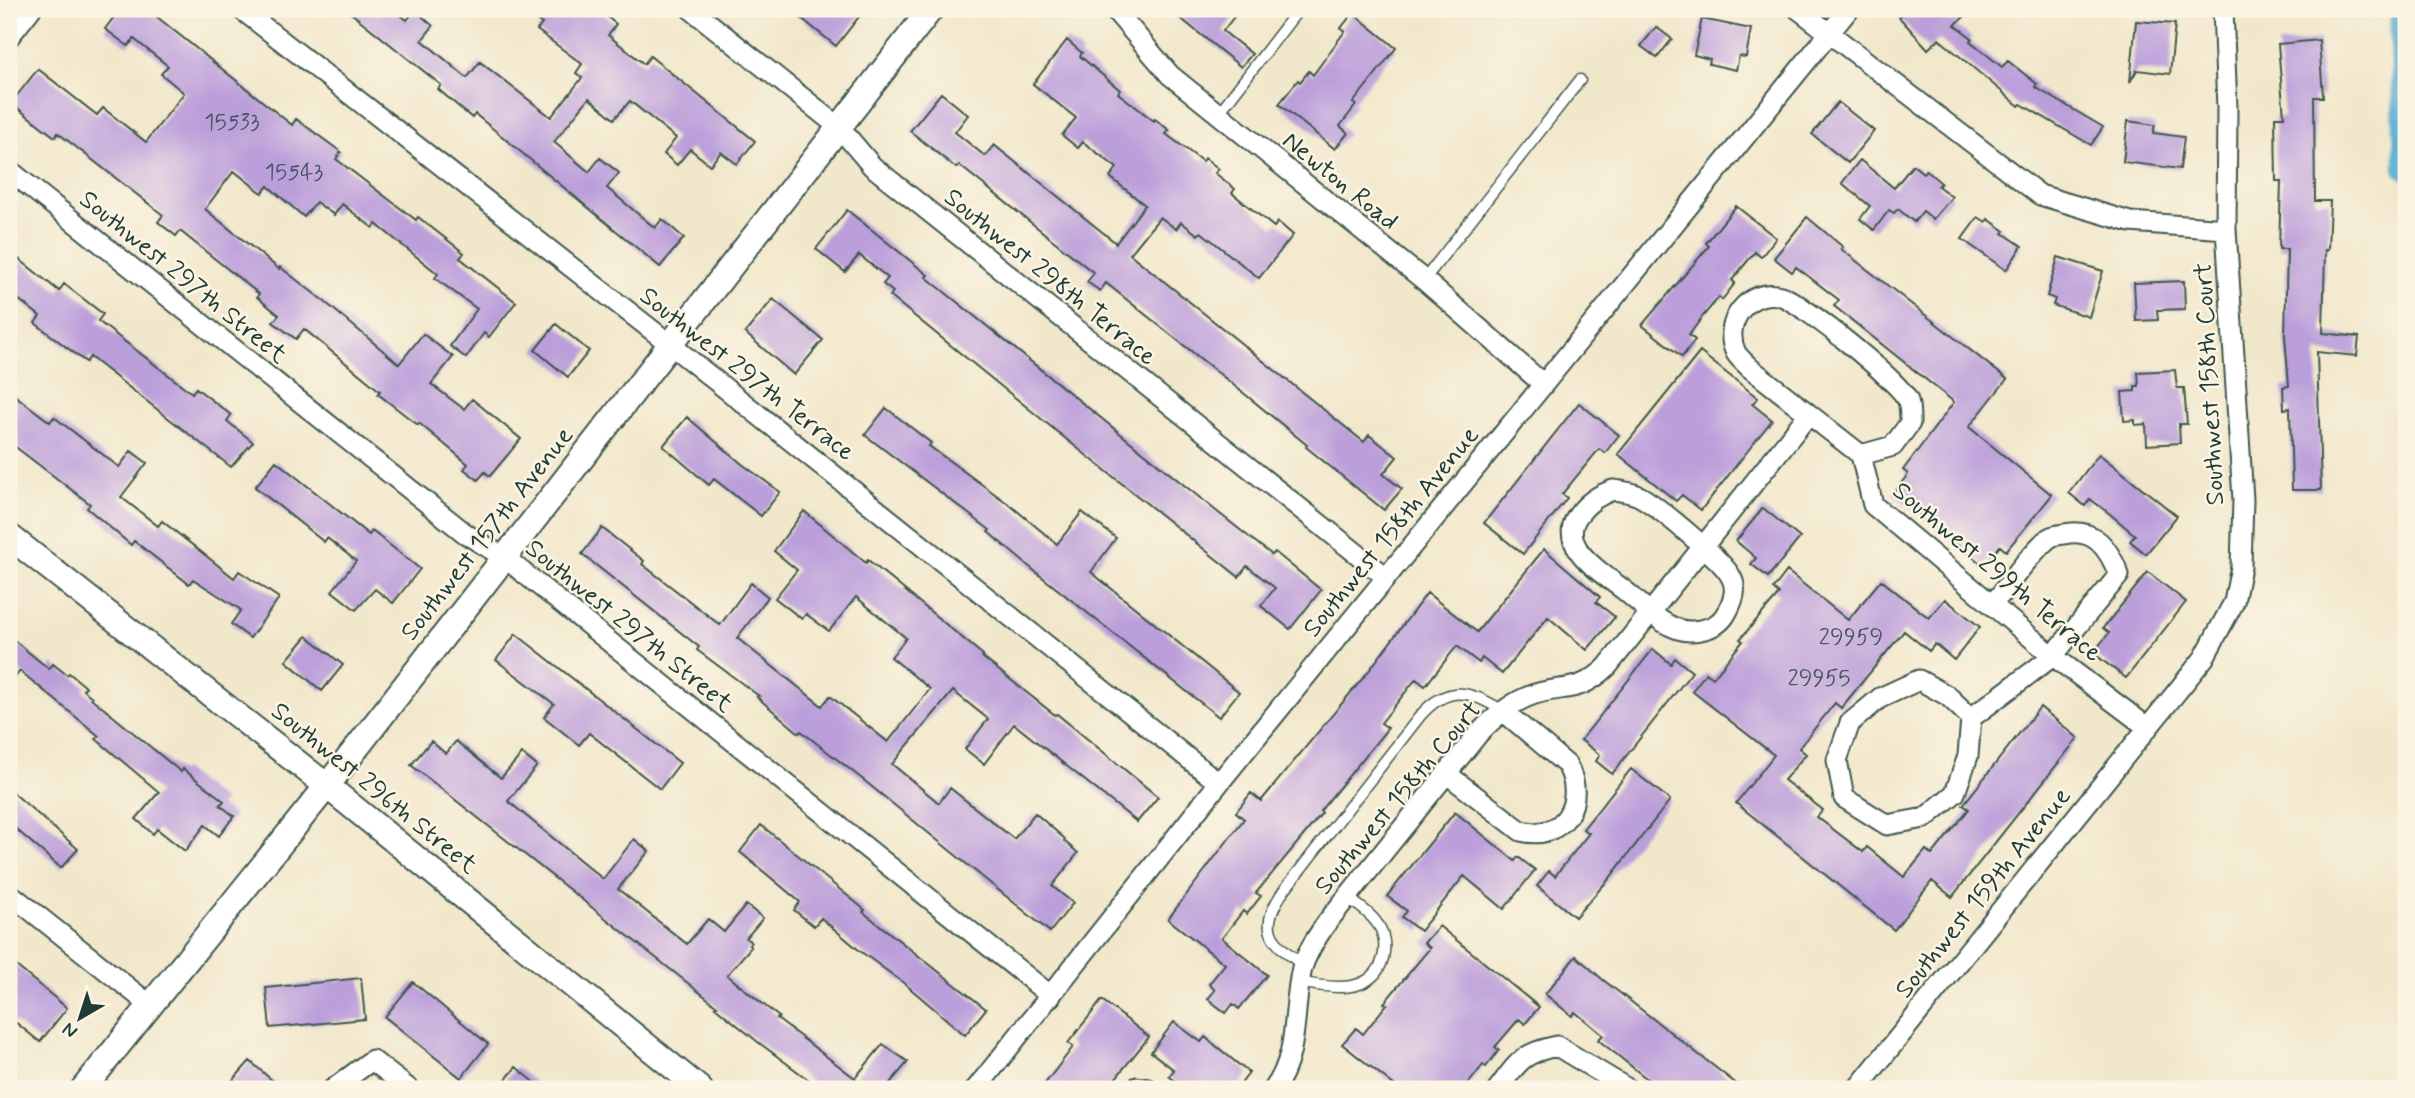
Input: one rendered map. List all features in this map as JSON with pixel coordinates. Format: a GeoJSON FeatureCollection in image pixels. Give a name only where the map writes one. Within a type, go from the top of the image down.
{"type":"FeatureCollection","features":[{"type":"Feature","properties":{"kind":"street"},"geometry":{"type":"LineString","coordinates":[[9,37],[31,9]]}},
{"type":"Feature","properties":{"kind":"street","name":"Southwest 297th Terrace"},"geometry":{"type":"LineString","coordinates":[[241,9],[671,345],[1219,783]]}},
{"type":"Feature","properties":{"kind":"street","name":"Southwest 298th Terrace"},"geometry":{"type":"LineString","coordinates":[[691,9],[839,127],[872,166],[1386,577]]}},
{"type":"Feature","properties":{"kind":"street","name":"Southwest 157th Avenue"},"geometry":{"type":"LineString","coordinates":[[83,1089],[327,786],[931,9]]}},
{"type":"Feature","properties":{"kind":"street","name":"Newton Road"},"geometry":{"type":"LineString","coordinates":[[1114,9],[1170,75],[1424,280],[1544,384]]}},
{"type":"Feature","properties":{"kind":"street"},"geometry":{"type":"LineString","coordinates":[[1798,9],[2040,195],[2130,222],[2226,229]]}},
{"type":"Feature","properties":{"kind":"street","name":"Southwest 158th Avenue"},"geometry":{"type":"LineString","coordinates":[[976,1089],[1219,783],[1849,9]]}},
{"type":"Feature","properties":{"kind":"street","name":"Southwest 158th Court"},"geometry":{"type":"LineString","coordinates":[[2147,727],[2204,658],[2234,601],[2241,567],[2243,500],[2226,229],[2227,108],[2223,9]]}},
{"type":"Feature","properties":{"kind":"street","name":"Southwest 297th Street"},"geometry":{"type":"LineString","coordinates":[[9,170],[455,525],[505,558],[1051,996]]}},
{"type":"Feature","properties":{"kind":"street"},"geometry":{"type":"LineString","coordinates":[[1766,295],[1781,296],[1801,305],[1894,382],[1908,400],[1910,423],[1893,446],[1861,455],[1808,415],[1736,354],[1731,338],[1733,323],[1741,309],[1752,300],[1766,295]]}},
{"type":"Feature","properties":{"kind":"street","name":"Southwest 158th Court"},"geometry":{"type":"LineString","coordinates":[[1278,1088],[1293,1046],[1301,973],[1318,934],[1347,897],[1479,733],[1503,711],[1526,697],[1541,692],[1574,688],[1599,675],[1808,415]]}},
{"type":"Feature","properties":{"kind":"street","name":"Southwest 299th Terrace"},"geometry":{"type":"LineString","coordinates":[[1861,455],[1873,505],[2053,656],[2147,727]]}},
{"type":"Feature","properties":{"kind":"street"},"geometry":{"type":"LineString","coordinates":[[1613,489],[1641,497],[1703,546],[1732,578],[1735,596],[1724,618],[1708,630],[1686,631],[1668,624],[1650,611],[1579,551],[1572,538],[1572,523],[1586,505],[1600,494],[1613,489]]}},
{"type":"Feature","properties":{"kind":"street"},"geometry":{"type":"LineString","coordinates":[[1971,718],[1948,696],[1919,680],[1880,698],[1850,723],[1837,760],[1844,798],[1886,825],[1925,818],[1955,793],[1968,756],[1971,718],[2053,656],[2119,575],[2110,552],[2090,535],[2076,531],[2052,536],[2031,556],[1992,605]]}},
{"type":"Feature","properties":{"kind":"street","name":"Southwest 296th Street"},"geometry":{"type":"LineString","coordinates":[[9,536],[327,786],[700,1089]]}},
{"type":"Feature","properties":{"kind":"street"},"geometry":{"type":"LineString","coordinates":[[1447,774],[1521,831],[1533,834],[1546,832],[1564,821],[1571,812],[1574,800],[1574,777],[1567,765],[1503,711]]}},
{"type":"Feature","properties":{"kind":"street","name":"Southwest 159th Avenue"},"geometry":{"type":"LineString","coordinates":[[1857,1089],[2147,727]]}},
{"type":"Feature","properties":{"kind":"street"},"geometry":{"type":"LineString","coordinates":[[9,893],[150,1005]]}},
{"type":"Feature","properties":{"kind":"street"},"geometry":{"type":"LineString","coordinates":[[1497,1089],[1517,1063],[1535,1050],[1557,1046],[1628,1089]]}},
{"type":"Feature","properties":{"kind":"street"},"geometry":{"type":"LineString","coordinates":[[333,1089],[372,1060],[409,1089]]}},
{"type":"Feature","properties":{"kind":"street"},"geometry":{"type":"LineString","coordinates":[[1134,1089],[1149,1089]]}},
{"type":"Feature","properties":{"kind":"lane"},"geometry":{"type":"LineString","coordinates":[[1218,114],[1299,9]]}},
{"type":"Feature","properties":{"kind":"lane"},"geometry":{"type":"LineString","coordinates":[[1424,280],[1580,80]]}},
{"type":"Feature","properties":{"kind":"lane"},"geometry":{"type":"LineString","coordinates":[[1347,897],[1379,925],[1384,939],[1384,951],[1377,971],[1371,978],[1352,987],[1326,988],[1301,973],[1277,943],[1270,932],[1270,912],[1420,716],[1437,700],[1455,693],[1484,699],[1503,711]]}},
{"type":"Feature","properties":{"kind":"building"},"geometry":{"type":"Polygon","coordinates":[[[120,9],[147,9],[292,125],[296,119],[341,152],[336,159],[464,253],[460,258],[516,302],[489,337],[484,333],[466,358],[450,346],[477,309],[435,278],[438,274],[376,224],[373,228],[342,204],[334,215],[316,202],[304,217],[268,186],[262,193],[234,171],[205,209],[325,302],[399,364],[423,334],[453,357],[431,384],[464,409],[472,399],[521,439],[490,476],[485,472],[478,480],[464,469],[468,464],[419,423],[418,425],[378,394],[380,391],[304,329],[296,339],[273,322],[279,315],[257,297],[259,294],[180,231],[176,236],[158,222],[163,215],[58,133],[55,137],[11,103],[38,69],[97,115],[103,108],[146,142],[184,93],[161,74],[168,66],[134,39],[128,46],[105,29],[120,9]]]}},
{"type":"Feature","properties":{"kind":"building"},"geometry":{"type":"Polygon","coordinates":[[[346,9],[393,9],[407,20],[415,10],[433,26],[422,40],[467,78],[480,62],[551,117],[582,78],[576,73],[582,64],[537,30],[542,24],[523,9],[597,9],[616,24],[608,35],[644,64],[650,56],[755,141],[737,164],[721,152],[710,165],[690,149],[677,165],[664,154],[676,138],[630,101],[614,119],[589,98],[554,142],[589,172],[600,158],[619,173],[607,188],[655,228],[662,219],[684,238],[660,267],[475,114],[472,118],[438,89],[441,85],[346,9]]]}},
{"type":"Feature","properties":{"kind":"building"},"geometry":{"type":"Polygon","coordinates":[[[790,9],[865,9],[836,46],[790,9]]]}},
{"type":"Feature","properties":{"kind":"building"},"geometry":{"type":"Polygon","coordinates":[[[1169,9],[1240,9],[1223,31],[1252,54],[1241,67],[1169,9]]]}},
{"type":"Feature","properties":{"kind":"building"},"geometry":{"type":"Polygon","coordinates":[[[1908,9],[1973,9],[1955,25],[2002,67],[2008,61],[2037,84],[2035,87],[2103,127],[2091,145],[2021,104],[2019,106],[1939,39],[1928,49],[1899,17],[1908,9]]]}},
{"type":"Feature","properties":{"kind":"building"},"geometry":{"type":"Polygon","coordinates":[[[1353,13],[1396,48],[1353,103],[1356,105],[1340,126],[1348,133],[1335,149],[1279,104],[1298,80],[1300,82],[1309,71],[1313,75],[1345,31],[1341,28],[1353,13]]]}},
{"type":"Feature","properties":{"kind":"building"},"geometry":{"type":"Polygon","coordinates":[[[1702,19],[1751,29],[1746,57],[1739,56],[1736,70],[1709,64],[1710,59],[1694,55],[1702,19]]]}},
{"type":"Feature","properties":{"kind":"building"},"geometry":{"type":"Polygon","coordinates":[[[2136,21],[2175,24],[2170,74],[2137,70],[2130,82],[2136,21]]]}},
{"type":"Feature","properties":{"kind":"building"},"geometry":{"type":"Polygon","coordinates":[[[1656,27],[1672,39],[1657,58],[1641,46],[1656,27]]]}},
{"type":"Feature","properties":{"kind":"building"},"geometry":{"type":"Polygon","coordinates":[[[1067,40],[1082,53],[1080,56],[1120,90],[1118,93],[1169,130],[1166,134],[1202,161],[1205,158],[1219,169],[1215,173],[1235,189],[1232,193],[1274,227],[1278,222],[1293,235],[1259,278],[1201,232],[1198,235],[1181,222],[1176,229],[1160,217],[1130,254],[1364,442],[1369,435],[1397,457],[1383,474],[1402,489],[1384,510],[1106,283],[1100,291],[1087,282],[1094,273],[959,165],[956,168],[910,131],[941,93],[968,115],[955,132],[985,156],[994,145],[1116,243],[1145,205],[1110,177],[1117,168],[1083,142],[1078,148],[1062,135],[1076,118],[1033,84],[1067,40]]]}},
{"type":"Feature","properties":{"kind":"building"},"geometry":{"type":"Polygon","coordinates":[[[2319,40],[2323,97],[2314,97],[2315,201],[2330,201],[2328,250],[2325,250],[2323,333],[2359,337],[2357,356],[2317,352],[2321,490],[2292,490],[2290,408],[2284,409],[2283,387],[2289,386],[2285,336],[2287,249],[2279,249],[2281,181],[2276,181],[2275,117],[2284,117],[2278,44],[2319,40]]]}},
{"type":"Feature","properties":{"kind":"building"},"geometry":{"type":"Polygon","coordinates":[[[1838,102],[1874,131],[1848,163],[1812,134],[1838,102]]]}},
{"type":"Feature","properties":{"kind":"building"},"geometry":{"type":"Polygon","coordinates":[[[2128,121],[2155,125],[2153,133],[2184,137],[2180,169],[2123,162],[2128,121]]]}},
{"type":"Feature","properties":{"kind":"building"},"geometry":{"type":"Polygon","coordinates":[[[1860,160],[1894,188],[1913,165],[1923,173],[1926,170],[1941,183],[1938,186],[1952,197],[1933,219],[1923,211],[1914,222],[1898,209],[1894,213],[1889,210],[1874,230],[1860,219],[1870,206],[1842,183],[1860,160]]]}},
{"type":"Feature","properties":{"kind":"building"},"geometry":{"type":"Polygon","coordinates":[[[1736,206],[1776,238],[1761,257],[1755,252],[1732,280],[1735,283],[1722,300],[1719,297],[1703,316],[1689,335],[1695,340],[1682,357],[1642,325],[1709,246],[1706,243],[1736,206]]]}},
{"type":"Feature","properties":{"kind":"building"},"geometry":{"type":"Polygon","coordinates":[[[847,210],[1220,514],[1272,555],[1275,552],[1321,590],[1290,629],[1261,606],[1275,588],[1247,566],[1239,577],[1071,443],[890,296],[893,292],[883,284],[888,278],[859,255],[845,272],[816,249],[847,210]]]}},
{"type":"Feature","properties":{"kind":"building"},"geometry":{"type":"Polygon","coordinates":[[[1807,217],[1843,247],[1841,249],[2007,379],[1969,427],[2052,495],[2006,551],[2000,546],[1984,566],[1893,494],[1908,474],[1903,470],[1954,402],[1834,306],[1839,300],[1796,267],[1792,272],[1774,258],[1807,217]]]}},
{"type":"Feature","properties":{"kind":"building"},"geometry":{"type":"Polygon","coordinates":[[[1978,217],[1986,222],[1988,219],[2022,246],[2006,270],[1962,239],[1978,217]]]}},
{"type":"Feature","properties":{"kind":"building"},"geometry":{"type":"Polygon","coordinates":[[[9,251],[59,291],[64,284],[103,314],[98,321],[192,393],[196,388],[231,415],[227,421],[253,442],[231,467],[90,357],[86,362],[35,323],[40,316],[9,292],[9,251]]]}},
{"type":"Feature","properties":{"kind":"building"},"geometry":{"type":"Polygon","coordinates":[[[2058,257],[2103,271],[2089,317],[2053,305],[2055,299],[2047,296],[2058,257]]]}},
{"type":"Feature","properties":{"kind":"building"},"geometry":{"type":"Polygon","coordinates":[[[2184,281],[2185,309],[2157,310],[2158,320],[2136,321],[2134,283],[2184,281]]]}},
{"type":"Feature","properties":{"kind":"building"},"geometry":{"type":"Polygon","coordinates":[[[773,299],[823,340],[794,375],[745,333],[773,299]]]}},
{"type":"Feature","properties":{"kind":"building"},"geometry":{"type":"Polygon","coordinates":[[[556,324],[589,351],[568,377],[535,350],[556,324]]]}},
{"type":"Feature","properties":{"kind":"building"},"geometry":{"type":"Polygon","coordinates":[[[1700,352],[1758,398],[1752,404],[1772,420],[1701,510],[1682,495],[1676,501],[1618,454],[1700,352]]]}},
{"type":"Feature","properties":{"kind":"building"},"geometry":{"type":"Polygon","coordinates":[[[2175,370],[2177,388],[2184,388],[2187,424],[2179,424],[2180,443],[2147,445],[2146,424],[2135,425],[2135,420],[2124,421],[2122,392],[2135,391],[2135,386],[2139,386],[2138,372],[2175,370]]]}},
{"type":"Feature","properties":{"kind":"building"},"geometry":{"type":"Polygon","coordinates":[[[9,391],[50,422],[54,417],[119,467],[131,451],[147,463],[121,497],[158,526],[162,521],[234,578],[239,571],[279,598],[250,638],[231,624],[241,610],[193,579],[189,584],[134,541],[131,545],[87,508],[90,504],[9,442],[9,391]]]}},
{"type":"Feature","properties":{"kind":"building"},"geometry":{"type":"Polygon","coordinates":[[[1579,403],[1619,435],[1605,453],[1599,449],[1562,494],[1567,498],[1523,554],[1484,523],[1579,403]]]}},
{"type":"Feature","properties":{"kind":"building"},"geometry":{"type":"Polygon","coordinates":[[[886,408],[931,443],[929,446],[1010,505],[1057,544],[1082,512],[1116,538],[1091,572],[1239,692],[1219,717],[1032,569],[988,532],[990,530],[865,435],[886,408]]]}},
{"type":"Feature","properties":{"kind":"building"},"geometry":{"type":"Polygon","coordinates":[[[687,417],[780,492],[761,516],[714,479],[709,485],[663,446],[687,417]]]}},
{"type":"Feature","properties":{"kind":"building"},"geometry":{"type":"Polygon","coordinates":[[[2099,454],[2177,516],[2146,554],[2130,541],[2135,535],[2110,514],[2090,499],[2085,506],[2069,493],[2099,454]]]}},
{"type":"Feature","properties":{"kind":"building"},"geometry":{"type":"Polygon","coordinates":[[[276,461],[369,535],[372,531],[420,569],[393,603],[375,589],[356,610],[332,591],[356,561],[327,538],[324,542],[255,487],[276,461]]]}},
{"type":"Feature","properties":{"kind":"building"},"geometry":{"type":"Polygon","coordinates":[[[1763,508],[1800,538],[1768,577],[1751,564],[1756,558],[1736,541],[1763,508]]]}},
{"type":"Feature","properties":{"kind":"building"},"geometry":{"type":"Polygon","coordinates":[[[804,511],[866,563],[868,560],[983,655],[982,657],[1158,797],[1137,822],[1014,724],[984,764],[965,749],[988,719],[953,691],[892,764],[939,803],[950,788],[1014,839],[1035,813],[1065,839],[1078,853],[1052,886],[1073,903],[1050,932],[866,782],[801,731],[799,733],[757,697],[759,696],[697,650],[699,647],[582,554],[602,528],[644,561],[642,564],[720,625],[751,583],[768,597],[737,638],[822,706],[830,696],[888,742],[930,689],[891,657],[906,638],[856,597],[829,631],[806,614],[802,619],[775,598],[797,570],[774,551],[804,511]]]}},
{"type":"Feature","properties":{"kind":"building"},"geometry":{"type":"Polygon","coordinates":[[[1544,549],[1600,597],[1596,602],[1615,617],[1587,650],[1548,617],[1502,674],[1482,658],[1479,663],[1457,646],[1425,686],[1416,679],[1381,723],[1388,728],[1256,893],[1261,896],[1247,914],[1243,911],[1222,938],[1267,975],[1239,1009],[1233,1004],[1226,1013],[1208,999],[1215,990],[1209,984],[1225,964],[1168,919],[1244,819],[1236,812],[1251,793],[1261,801],[1368,672],[1427,593],[1477,632],[1544,549]]]}},
{"type":"Feature","properties":{"kind":"building"},"geometry":{"type":"Polygon","coordinates":[[[1787,571],[1848,620],[1881,580],[1929,618],[1945,599],[1980,627],[1954,660],[1935,644],[1929,651],[1904,631],[1841,708],[1835,703],[1799,748],[1806,754],[1784,780],[1823,810],[1817,817],[1863,852],[1867,847],[1904,877],[1926,850],[1932,855],[1969,809],[1963,805],[2040,707],[2078,738],[1952,897],[1932,881],[1894,930],[1736,803],[1774,755],[1692,691],[1706,673],[1713,678],[1743,641],[1740,639],[1779,594],[1773,589],[1787,571]]]}},
{"type":"Feature","properties":{"kind":"building"},"geometry":{"type":"Polygon","coordinates":[[[2148,572],[2186,602],[2126,678],[2093,653],[2109,633],[2103,628],[2148,572]]]}},
{"type":"Feature","properties":{"kind":"building"},"geometry":{"type":"Polygon","coordinates":[[[516,634],[680,763],[660,789],[589,733],[579,745],[544,717],[554,704],[496,660],[516,634]]]}},
{"type":"Feature","properties":{"kind":"building"},"geometry":{"type":"Polygon","coordinates":[[[9,636],[49,669],[53,664],[67,675],[69,673],[86,687],[83,690],[91,698],[181,772],[183,769],[224,801],[220,805],[234,816],[219,836],[205,825],[185,851],[157,829],[153,834],[136,819],[159,792],[96,739],[99,736],[20,671],[9,685],[9,636]]]}},
{"type":"Feature","properties":{"kind":"building"},"geometry":{"type":"Polygon","coordinates":[[[307,636],[343,665],[322,691],[286,661],[307,636]]]}},
{"type":"Feature","properties":{"kind":"building"},"geometry":{"type":"Polygon","coordinates":[[[1653,649],[1671,664],[1675,658],[1692,672],[1612,774],[1596,761],[1600,755],[1581,740],[1653,649]]]}},
{"type":"Feature","properties":{"kind":"building"},"geometry":{"type":"Polygon","coordinates":[[[431,741],[446,754],[456,741],[501,778],[522,754],[537,766],[508,801],[603,879],[634,839],[649,851],[618,889],[687,944],[708,919],[724,932],[746,905],[763,918],[746,938],[751,942],[751,947],[727,975],[779,1017],[777,1019],[855,1078],[883,1044],[908,1062],[885,1089],[821,1089],[758,1042],[715,1007],[717,1006],[411,765],[431,741]]]}},
{"type":"Feature","properties":{"kind":"building"},"geometry":{"type":"Polygon","coordinates":[[[1631,769],[1670,800],[1609,879],[1575,917],[1537,886],[1549,871],[1555,876],[1589,833],[1583,829],[1631,769]]]}},
{"type":"Feature","properties":{"kind":"building"},"geometry":{"type":"Polygon","coordinates":[[[9,789],[78,849],[61,868],[9,823],[9,789]]]}},
{"type":"Feature","properties":{"kind":"building"},"geometry":{"type":"Polygon","coordinates":[[[1455,812],[1515,861],[1518,857],[1535,870],[1504,909],[1464,876],[1420,931],[1402,917],[1407,911],[1387,896],[1455,812]]]}},
{"type":"Feature","properties":{"kind":"building"},"geometry":{"type":"Polygon","coordinates":[[[761,825],[865,910],[863,912],[986,1009],[965,1035],[821,918],[814,926],[794,910],[800,902],[740,852],[761,825]]]}},
{"type":"Feature","properties":{"kind":"building"},"geometry":{"type":"Polygon","coordinates":[[[1439,926],[1539,1007],[1525,1024],[1519,1019],[1495,1047],[1499,1050],[1486,1067],[1483,1065],[1464,1089],[1399,1089],[1342,1044],[1356,1028],[1363,1034],[1387,1004],[1384,1003],[1430,948],[1424,943],[1439,926]]]}},
{"type":"Feature","properties":{"kind":"building"},"geometry":{"type":"Polygon","coordinates":[[[1576,956],[1743,1089],[1672,1089],[1661,1080],[1656,1086],[1598,1040],[1603,1035],[1575,1012],[1572,1016],[1545,994],[1576,956]]]}},
{"type":"Feature","properties":{"kind":"building"},"geometry":{"type":"Polygon","coordinates":[[[9,960],[67,1008],[40,1042],[9,1017],[9,960]]]}},
{"type":"Feature","properties":{"kind":"building"},"geometry":{"type":"Polygon","coordinates":[[[361,978],[365,1019],[270,1028],[266,988],[361,978]]]}},
{"type":"Feature","properties":{"kind":"building"},"geometry":{"type":"Polygon","coordinates":[[[413,982],[488,1044],[461,1078],[385,1017],[413,982]]]}},
{"type":"Feature","properties":{"kind":"building"},"geometry":{"type":"Polygon","coordinates":[[[1102,1000],[1149,1037],[1107,1089],[1041,1089],[1073,1047],[1068,1043],[1102,1000]]]}},
{"type":"Feature","properties":{"kind":"building"},"geometry":{"type":"Polygon","coordinates":[[[1174,1022],[1201,1042],[1205,1037],[1249,1073],[1237,1089],[1186,1089],[1169,1076],[1174,1070],[1151,1052],[1174,1022]]]}},
{"type":"Feature","properties":{"kind":"building"},"geometry":{"type":"Polygon","coordinates":[[[250,1061],[282,1089],[225,1089],[250,1061]]]}},
{"type":"Feature","properties":{"kind":"building"},"geometry":{"type":"Polygon","coordinates":[[[516,1067],[543,1089],[498,1089],[516,1067]]]}},
{"type":"Feature","properties":{"kind":"waterway"},"geometry":{"type":"LineString","coordinates":[[2401,9],[2406,168]]}}]}
